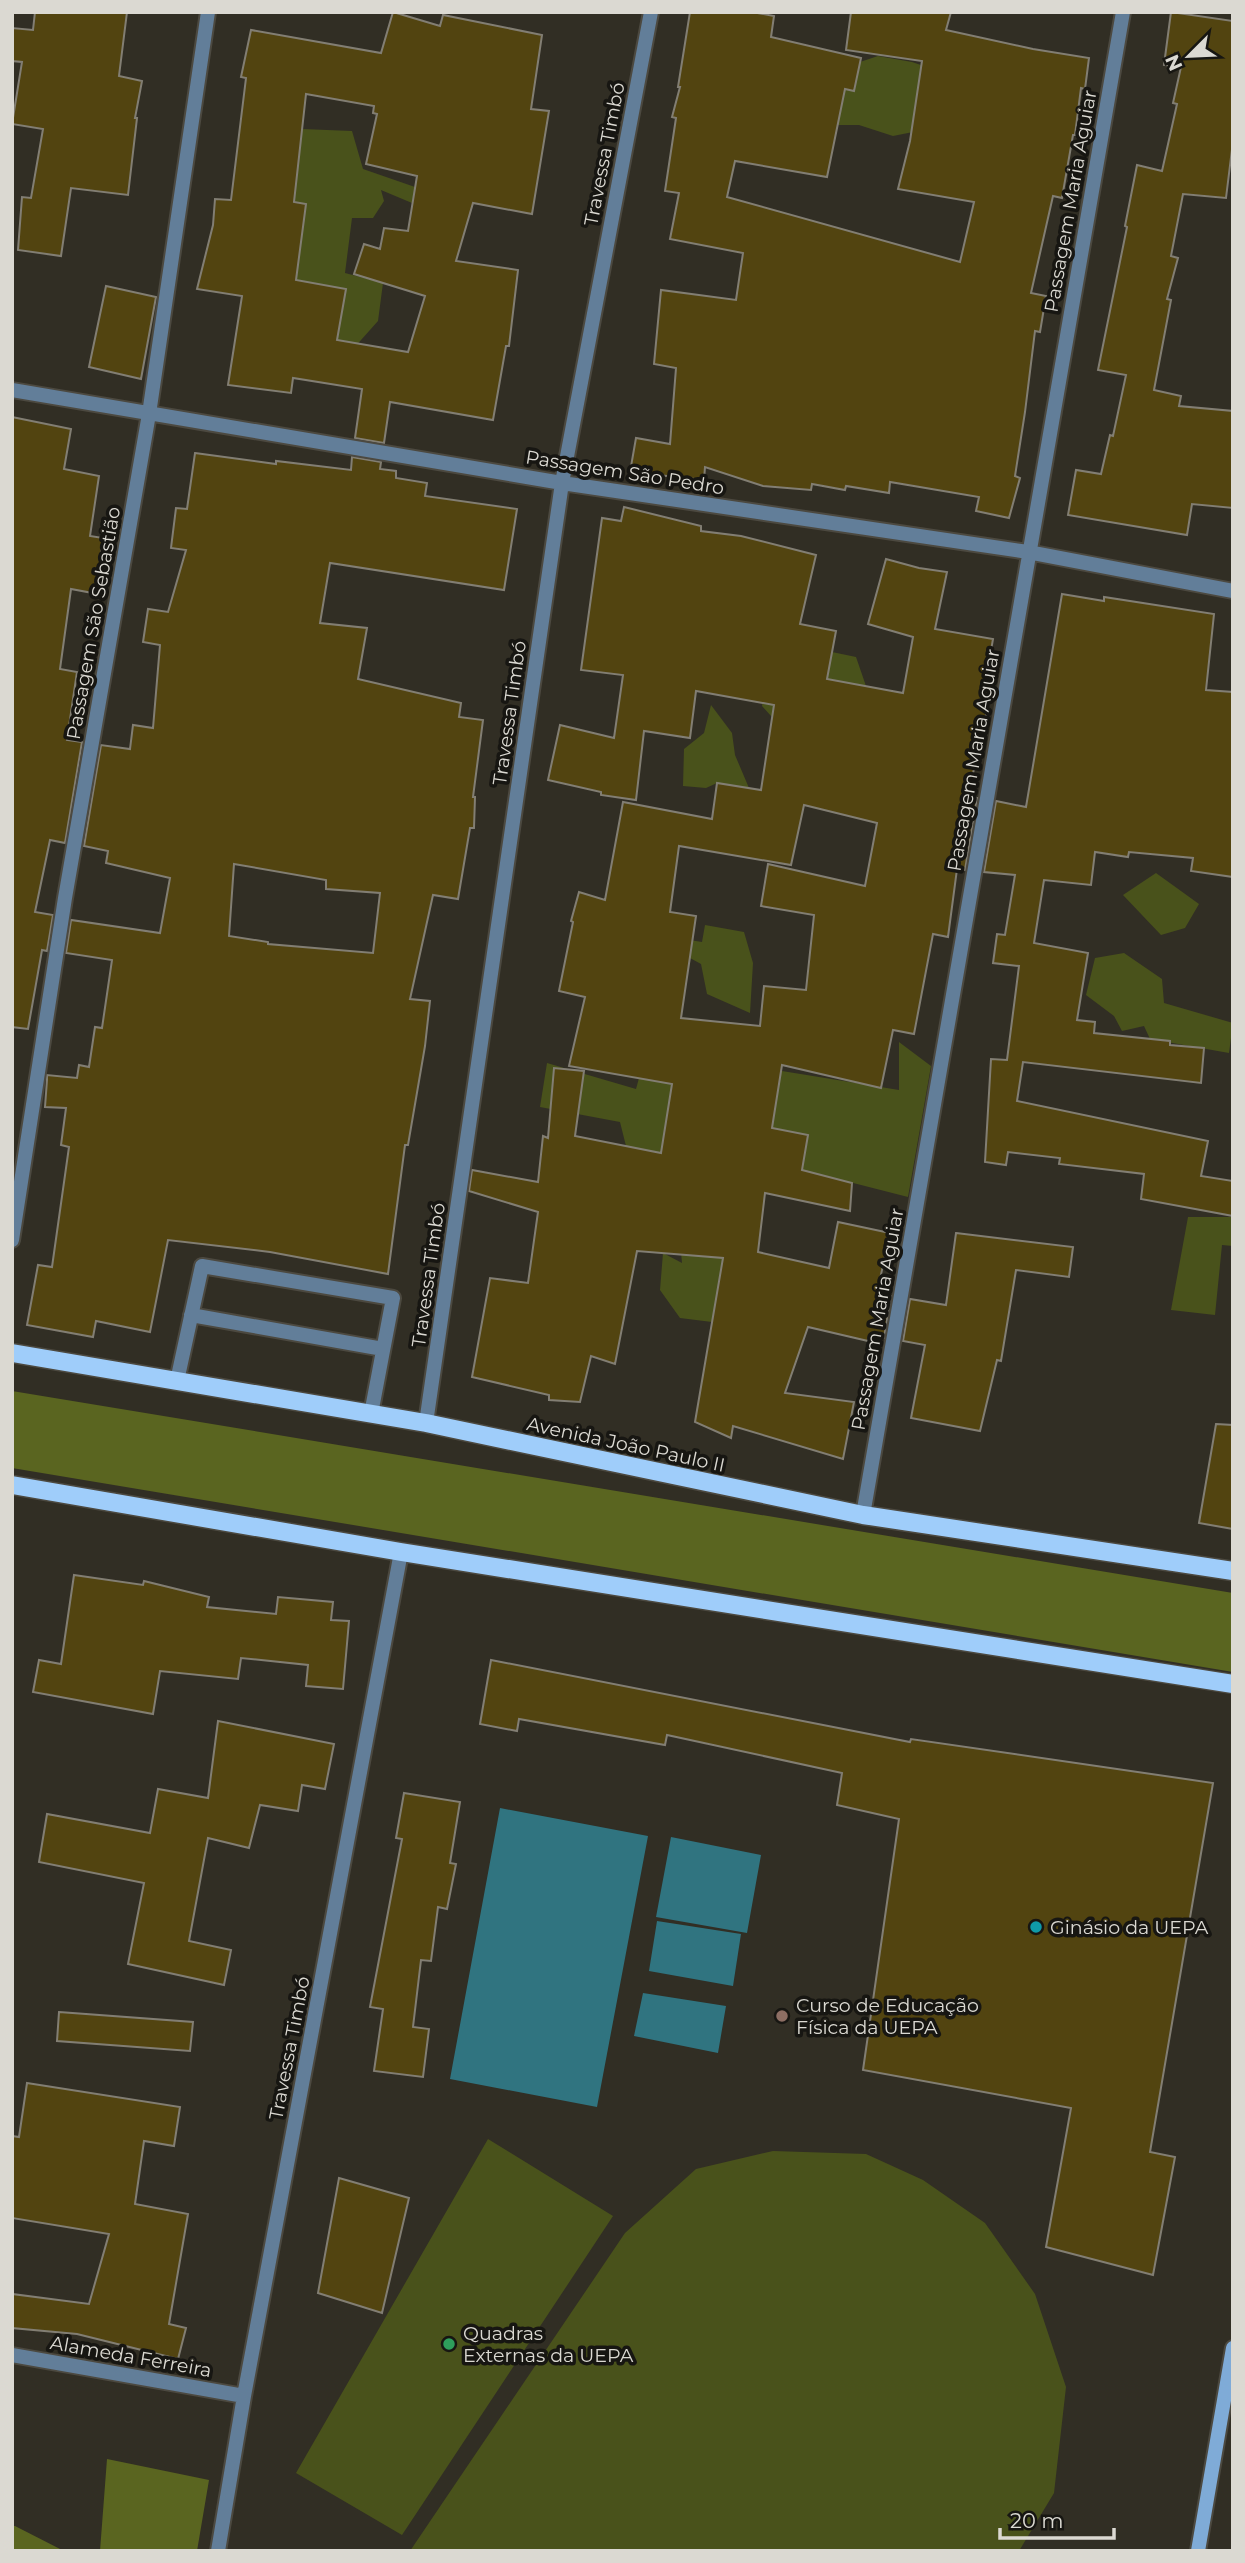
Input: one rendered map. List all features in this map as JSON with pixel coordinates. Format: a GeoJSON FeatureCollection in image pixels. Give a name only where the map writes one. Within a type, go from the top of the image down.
{"type":"FeatureCollection","features":[{"type":"Feature","properties":{"kind":"main road","name":"Avenida João Paulo II"},"geometry":{"type":"LineString","coordinates":[[12,1353],[426,1423],[863,1515],[1233,1571]]}},
{"type":"Feature","properties":{"kind":"main road"},"geometry":{"type":"LineString","coordinates":[[12,1485],[401,1552],[1233,1684]]}},
{"type":"Feature","properties":{"kind":"street","name":"Passagem São Sebastião"},"geometry":{"type":"LineString","coordinates":[[12,1240],[65,898],[149,414],[208,12]]}},
{"type":"Feature","properties":{"kind":"street","name":"Travessa Timbó"},"geometry":{"type":"LineString","coordinates":[[426,1423],[562,483],[650,12]]}},
{"type":"Feature","properties":{"kind":"street","name":"Passagem Maria Aguiar"},"geometry":{"type":"LineString","coordinates":[[863,1515],[1123,12]]}},
{"type":"Feature","properties":{"kind":"street","name":"Passagem São Pedro"},"geometry":{"type":"LineString","coordinates":[[12,390],[562,483],[1028,552],[1233,591]]}},
{"type":"Feature","properties":{"kind":"street"},"geometry":{"type":"LineString","coordinates":[[177,1381],[202,1266],[393,1298],[371,1414]]}},
{"type":"Feature","properties":{"kind":"street"},"geometry":{"type":"LineString","coordinates":[[191,1315],[383,1349]]}},
{"type":"Feature","properties":{"kind":"street","name":"Travessa Timbó"},"geometry":{"type":"LineString","coordinates":[[218,2551],[244,2396],[401,1552]]}},
{"type":"Feature","properties":{"kind":"street"},"geometry":{"type":"LineString","coordinates":[[1198,2551],[1233,2348]]}},
{"type":"Feature","properties":{"kind":"street","name":"Alameda Ferreira"},"geometry":{"type":"LineString","coordinates":[[12,2355],[244,2396]]}},
{"type":"Feature","properties":{"kind":"green space"},"geometry":{"type":"Polygon","coordinates":[[[878,56],[912,62],[968,81],[913,132],[893,136],[859,125],[815,121],[824,85],[854,91],[860,62],[878,56]]]}},
{"type":"Feature","properties":{"kind":"green space"},"geometry":{"type":"Polygon","coordinates":[[[302,129],[352,131],[363,169],[415,187],[412,203],[381,190],[384,201],[373,218],[352,218],[345,273],[383,283],[378,321],[353,349],[329,345],[283,280],[264,200],[302,129]]]}},
{"type":"Feature","properties":{"kind":"green space"},"geometry":{"type":"Polygon","coordinates":[[[832,652],[856,657],[866,686],[859,726],[781,727],[762,706],[766,680],[832,652]]]}},
{"type":"Feature","properties":{"kind":"green space"},"geometry":{"type":"Polygon","coordinates":[[[711,705],[732,733],[735,755],[749,788],[717,783],[706,788],[683,786],[684,749],[704,733],[711,705]]]}},
{"type":"Feature","properties":{"kind":"green space"},"geometry":{"type":"Polygon","coordinates":[[[1156,873],[1199,904],[1185,928],[1161,935],[1123,895],[1156,873]]]}},
{"type":"Feature","properties":{"kind":"green space"},"geometry":{"type":"Polygon","coordinates":[[[705,925],[744,932],[753,963],[750,1013],[707,994],[701,964],[690,958],[650,950],[652,934],[702,942],[705,925]]]}},
{"type":"Feature","properties":{"kind":"green space"},"geometry":{"type":"Polygon","coordinates":[[[1124,953],[1162,979],[1164,1003],[1233,1023],[1229,1053],[1150,1039],[1144,1026],[1122,1031],[1114,1016],[1086,995],[1095,958],[1124,953]]]}},
{"type":"Feature","properties":{"kind":"green space"},"geometry":{"type":"Polygon","coordinates":[[[899,1042],[931,1066],[908,1197],[818,1174],[716,1154],[699,1160],[626,1146],[620,1122],[540,1107],[547,1063],[636,1089],[647,1049],[899,1090],[899,1042]]]}},
{"type":"Feature","properties":{"kind":"green space"},"geometry":{"type":"Polygon","coordinates":[[[1188,1217],[1233,1217],[1233,1246],[1222,1245],[1215,1315],[1171,1310],[1188,1217]]]}},
{"type":"Feature","properties":{"kind":"green space"},"geometry":{"type":"Polygon","coordinates":[[[679,1230],[724,1250],[712,1322],[680,1318],[660,1290],[663,1253],[682,1263],[679,1230]]]}},
{"type":"Feature","properties":{"kind":"green space"},"geometry":{"type":"Polygon","coordinates":[[[12,1391],[1233,1593],[1233,1672],[12,1468],[12,1391]]]}},
{"type":"Feature","properties":{"kind":"green space","name":"Quadras Externas da UEPA"},"geometry":{"type":"Polygon","coordinates":[[[488,2139],[613,2216],[402,2535],[296,2473],[488,2139]]]}},
{"type":"Feature","properties":{"kind":"green space"},"geometry":{"type":"Polygon","coordinates":[[[773,2151],[866,2154],[923,2180],[985,2223],[1035,2294],[1066,2387],[1054,2493],[1019,2551],[410,2551],[625,2233],[696,2169],[773,2151]]]}},
{"type":"Feature","properties":{"kind":"green space"},"geometry":{"type":"Polygon","coordinates":[[[107,2459],[209,2480],[197,2551],[100,2551],[107,2459]]]}},
{"type":"Feature","properties":{"kind":"green space"},"geometry":{"type":"Polygon","coordinates":[[[12,2526],[15,2526],[64,2551],[12,2551],[12,2526]]]}},
{"type":"Feature","properties":{"kind":"water"},"geometry":{"type":"Polygon","coordinates":[[[500,1808],[648,1836],[597,2107],[450,2079],[500,1808]]]}},
{"type":"Feature","properties":{"kind":"water"},"geometry":{"type":"Polygon","coordinates":[[[671,1837],[761,1855],[747,1933],[656,1917],[671,1837]]]}},
{"type":"Feature","properties":{"kind":"water"},"geometry":{"type":"Polygon","coordinates":[[[657,1921],[741,1934],[733,1986],[649,1971],[657,1921]]]}},
{"type":"Feature","properties":{"kind":"water"},"geometry":{"type":"Polygon","coordinates":[[[643,1993],[726,2006],[718,2053],[634,2036],[643,1993]]]}},
{"type":"Feature","properties":{"kind":"building"},"geometry":{"type":"Polygon","coordinates":[[[35,12],[127,12],[119,76],[142,81],[135,118],[128,195],[71,188],[61,256],[18,250],[22,197],[31,198],[43,129],[12,124],[22,62],[12,61],[12,28],[33,30],[35,12]]]}},
{"type":"Feature","properties":{"kind":"building"},"geometry":{"type":"Polygon","coordinates":[[[393,12],[440,26],[443,15],[542,35],[531,109],[549,111],[532,214],[473,203],[456,261],[518,270],[509,346],[506,346],[493,420],[390,402],[384,443],[355,438],[362,389],[293,378],[291,393],[228,385],[242,296],[197,289],[213,225],[215,199],[231,200],[246,78],[241,77],[251,30],[381,53],[393,12]],[[306,94],[294,202],[306,204],[296,280],[346,289],[337,340],[408,352],[425,296],[354,274],[364,244],[380,249],[384,228],[408,231],[417,176],[366,164],[377,114],[373,113],[374,106],[306,94]]]}},
{"type":"Feature","properties":{"kind":"building"},"geometry":{"type":"Polygon","coordinates":[[[690,12],[752,12],[774,16],[771,37],[861,58],[854,91],[845,89],[827,177],[735,161],[727,197],[960,262],[974,202],[898,189],[910,141],[922,61],[846,50],[851,12],[951,12],[946,30],[1089,58],[1085,89],[1081,88],[1062,198],[1053,196],[1031,293],[1046,296],[1040,332],[1035,331],[1015,476],[1020,478],[1009,518],[976,511],[979,497],[890,482],[889,493],[846,486],[845,490],[812,484],[811,490],[763,486],[705,467],[704,480],[630,472],[636,438],[670,444],[676,368],[654,364],[661,290],[736,300],[743,253],[670,239],[679,193],[665,191],[676,118],[672,117],[680,87],[690,12]]]}},
{"type":"Feature","properties":{"kind":"building"},"geometry":{"type":"Polygon","coordinates":[[[1171,12],[1233,21],[1233,141],[1226,198],[1183,194],[1171,256],[1178,258],[1167,299],[1171,300],[1154,390],[1181,396],[1179,406],[1233,411],[1233,508],[1192,504],[1187,535],[1068,515],[1076,470],[1101,474],[1110,435],[1113,436],[1126,375],[1098,370],[1137,165],[1162,171],[1177,104],[1173,103],[1181,67],[1164,65],[1171,12]]]}},
{"type":"Feature","properties":{"kind":"building"},"geometry":{"type":"Polygon","coordinates":[[[106,286],[156,297],[141,379],[89,367],[106,286]]]}},
{"type":"Feature","properties":{"kind":"building"},"geometry":{"type":"Polygon","coordinates":[[[12,417],[71,429],[64,469],[99,476],[90,536],[103,538],[100,561],[104,562],[98,594],[71,589],[60,669],[77,672],[67,740],[82,742],[65,843],[50,840],[35,912],[53,915],[47,951],[42,950],[28,1029],[12,1027],[12,417]]]}},
{"type":"Feature","properties":{"kind":"building"},"geometry":{"type":"Polygon","coordinates":[[[195,453],[276,464],[276,461],[351,470],[352,457],[381,462],[380,469],[396,471],[396,478],[427,483],[425,496],[517,509],[504,590],[330,563],[320,623],[367,628],[358,679],[461,703],[459,717],[483,720],[473,797],[474,828],[470,828],[458,899],[433,895],[410,999],[430,1001],[408,1145],[405,1145],[388,1274],[270,1252],[168,1240],[150,1332],[96,1321],[93,1337],[27,1325],[38,1265],[52,1267],[69,1147],[61,1145],[66,1108],[45,1107],[47,1075],[77,1078],[79,1065],[89,1067],[95,1027],[102,1028],[112,960],[66,953],[71,920],[160,933],[170,878],[106,863],[108,851],[84,846],[101,745],[130,749],[133,725],[153,728],[160,645],[143,642],[148,609],[168,612],[186,550],[171,548],[176,508],[187,509],[195,453]],[[234,864],[229,936],[268,944],[373,953],[380,893],[326,889],[326,880],[234,864]]]}},
{"type":"Feature","properties":{"kind":"building"},"geometry":{"type":"Polygon","coordinates":[[[624,507],[701,526],[701,531],[741,536],[816,555],[800,624],[836,631],[827,679],[903,693],[913,637],[868,624],[886,559],[947,572],[935,629],[993,639],[984,691],[991,692],[968,796],[977,798],[965,870],[957,869],[948,937],[933,934],[914,1034],[893,1030],[881,1088],[782,1065],[772,1128],[808,1135],[802,1170],[852,1183],[850,1211],[765,1193],[758,1252],[829,1268],[838,1222],[890,1233],[877,1293],[891,1296],[884,1338],[869,1336],[868,1341],[808,1327],[785,1393],[854,1402],[843,1459],[733,1426],[731,1438],[695,1422],[723,1258],[637,1251],[615,1364],[591,1356],[580,1402],[549,1400],[549,1395],[472,1377],[490,1278],[528,1283],[538,1212],[469,1191],[472,1170],[538,1182],[543,1136],[548,1138],[554,1068],[584,1071],[575,1136],[661,1153],[672,1084],[569,1066],[585,997],[559,991],[579,892],[605,900],[623,802],[712,819],[717,783],[761,790],[774,705],[696,691],[690,738],[644,731],[636,800],[601,795],[601,792],[548,780],[560,725],[614,738],[623,675],[581,670],[602,518],[621,521],[624,507]],[[804,805],[791,865],[679,846],[670,912],[696,916],[681,1018],[760,1026],[764,986],[806,990],[814,915],[761,906],[768,864],[865,886],[877,823],[804,805]]]}},
{"type":"Feature","properties":{"kind":"building"},"geometry":{"type":"Polygon","coordinates":[[[1062,594],[1104,601],[1104,597],[1214,614],[1206,690],[1233,692],[1233,877],[1191,871],[1193,858],[1129,852],[1128,857],[1095,852],[1091,885],[1044,880],[1034,943],[1088,953],[1077,1020],[1095,1022],[1094,1033],[1170,1041],[1170,1045],[1204,1048],[1201,1083],[1023,1062],[1017,1101],[1208,1141],[1201,1176],[1233,1181],[1233,1216],[1141,1199],[1144,1174],[1059,1164],[1060,1158],[1008,1152],[1006,1165],[985,1162],[991,1059],[1007,1060],[1019,966],[993,963],[997,934],[1005,935],[1015,875],[984,872],[996,801],[1026,807],[1062,594]]]}},
{"type":"Feature","properties":{"kind":"building"},"geometry":{"type":"Polygon","coordinates":[[[956,1233],[1073,1247],[1069,1277],[1016,1270],[1001,1361],[997,1360],[980,1431],[911,1418],[925,1345],[903,1341],[910,1299],[946,1305],[956,1233]]]}},
{"type":"Feature","properties":{"kind":"building"},"geometry":{"type":"Polygon","coordinates":[[[1216,1424],[1233,1425],[1233,1529],[1199,1523],[1216,1424]]]}},
{"type":"Feature","properties":{"kind":"building"},"geometry":{"type":"Polygon","coordinates":[[[74,1575],[143,1585],[144,1581],[209,1597],[207,1607],[276,1614],[278,1597],[333,1602],[331,1620],[349,1621],[343,1689],[306,1686],[308,1665],[241,1658],[238,1679],[160,1671],[153,1714],[33,1692],[39,1660],[61,1664],[74,1575]]]}},
{"type":"Feature","properties":{"kind":"building","name":"Ginásio da UEPA"},"geometry":{"type":"Polygon","coordinates":[[[491,1660],[910,1742],[911,1739],[1213,1783],[1150,2152],[1175,2157],[1153,2275],[1046,2247],[1071,2108],[863,2070],[899,1819],[837,1805],[842,1773],[667,1735],[665,1745],[519,1719],[517,1731],[480,1724],[491,1660]]]}},
{"type":"Feature","properties":{"kind":"building"},"geometry":{"type":"Polygon","coordinates":[[[218,1721],[334,1744],[325,1789],[302,1785],[298,1811],[260,1805],[249,1848],[208,1838],[189,1941],[231,1950],[224,1985],[128,1964],[144,1883],[39,1862],[47,1814],[150,1833],[158,1789],[208,1798],[218,1721]]]}},
{"type":"Feature","properties":{"kind":"building"},"geometry":{"type":"Polygon","coordinates":[[[404,1793],[460,1802],[450,1863],[456,1864],[447,1909],[438,1907],[431,1961],[421,1960],[413,2027],[429,2029],[423,2077],[374,2071],[383,2009],[370,2007],[402,1839],[396,1838],[404,1793]]]}},
{"type":"Feature","properties":{"kind":"building"},"geometry":{"type":"Polygon","coordinates":[[[59,2012],[193,2022],[190,2051],[57,2041],[59,2012]]]}},
{"type":"Feature","properties":{"kind":"building"},"geometry":{"type":"Polygon","coordinates":[[[27,2083],[180,2107],[174,2146],[144,2141],[135,2204],[188,2214],[169,2324],[186,2328],[178,2359],[77,2334],[12,2328],[12,2294],[89,2304],[109,2234],[12,2218],[12,2136],[19,2137],[27,2083]]]}},
{"type":"Feature","properties":{"kind":"building"},"geometry":{"type":"Polygon","coordinates":[[[339,2178],[409,2198],[382,2313],[318,2293],[339,2178]]]}},
{"type":"Feature","properties":{"kind":"place","name":"Ginásio da UEPA"},"geometry":{"type":"Point","coordinates":[1036,1927]}},
{"type":"Feature","properties":{"kind":"place","name":"Curso de Educação Física da UEPA"},"geometry":{"type":"Point","coordinates":[782,2016]}},
{"type":"Feature","properties":{"kind":"place","name":"Quadras Externas da UEPA"},"geometry":{"type":"Point","coordinates":[449,2344]}}]}
